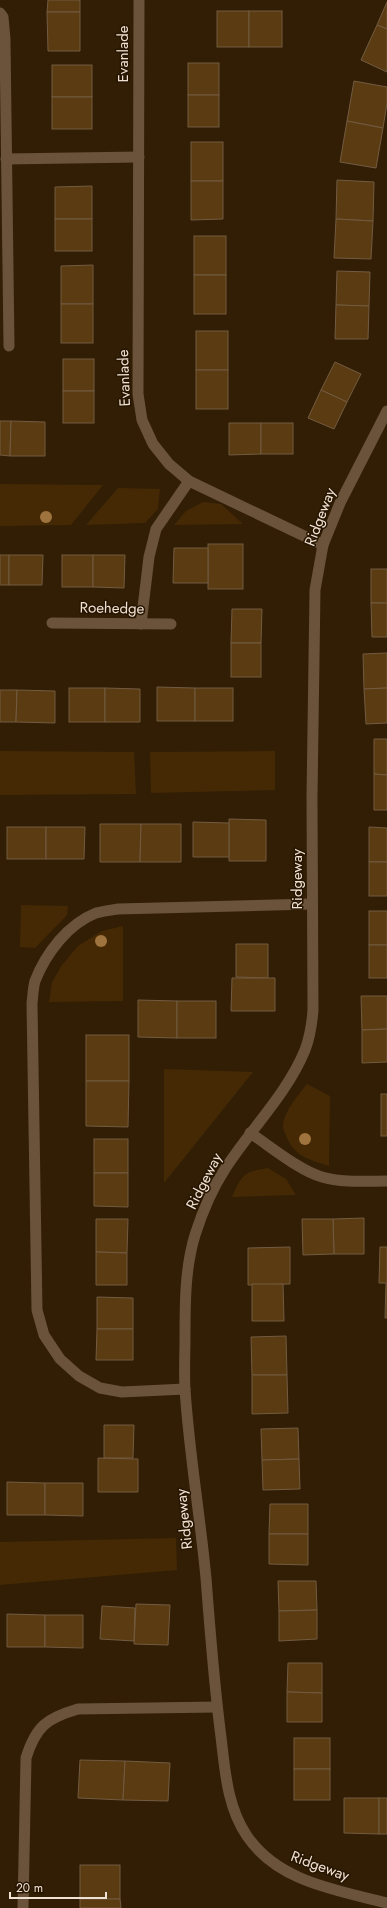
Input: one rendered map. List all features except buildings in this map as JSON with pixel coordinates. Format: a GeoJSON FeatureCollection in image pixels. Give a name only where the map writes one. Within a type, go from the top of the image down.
{"type":"FeatureCollection","features":[{"type":"Feature","properties":{"kind":"street","name":"Evanlade"},"geometry":{"type":"LineString","coordinates":[[139,0],[138,394],[142,420],[153,444],[169,464],[189,481],[323,545]]}},
{"type":"Feature","properties":{"kind":"street"},"geometry":{"type":"LineString","coordinates":[[0,12],[3,17],[5,39],[9,346]]}},
{"type":"Feature","properties":{"kind":"street"},"geometry":{"type":"LineString","coordinates":[[6,158],[139,157]]}},
{"type":"Feature","properties":{"kind":"street","name":"Ridgeway"},"geometry":{"type":"LineString","coordinates":[[387,410],[340,503],[323,545],[315,590],[312,797],[313,1010],[311,1030],[305,1050],[283,1088],[223,1171],[210,1198],[195,1236],[188,1268],[185,1294],[185,1389],[205,1575],[217,1707],[226,1776],[231,1801],[238,1820],[247,1837],[261,1853],[276,1865],[295,1876],[319,1885],[387,1903]]}},
{"type":"Feature","properties":{"kind":"street"},"geometry":{"type":"LineString","coordinates":[[141,624],[149,557],[156,529],[189,481]]}},
{"type":"Feature","properties":{"kind":"street","name":"Roehedge"},"geometry":{"type":"LineString","coordinates":[[52,622],[171,624]]}},
{"type":"Feature","properties":{"kind":"street"},"geometry":{"type":"LineString","coordinates":[[185,1389],[122,1392],[100,1388],[79,1376],[60,1359],[44,1336],[37,1310],[32,1003],[35,983],[44,962],[58,942],[76,924],[96,913],[118,909],[312,904]]}},
{"type":"Feature","properties":{"kind":"street"},"geometry":{"type":"LineString","coordinates":[[250,1133],[302,1167],[321,1177],[348,1181],[387,1181]]}},
{"type":"Feature","properties":{"kind":"street"},"geometry":{"type":"LineString","coordinates":[[23,1908],[26,1758],[32,1739],[44,1724],[60,1714],[78,1709],[217,1707]]}},
{"type":"Feature","properties":{"kind":"shaded area"},"geometry":{"type":"Polygon","coordinates":[[[0,484],[103,485],[71,525],[0,526],[0,484]]]}},
{"type":"Feature","properties":{"kind":"shaded area"},"geometry":{"type":"Polygon","coordinates":[[[118,488],[160,489],[158,509],[145,523],[86,525],[118,488]]]}},
{"type":"Feature","properties":{"kind":"shaded area"},"geometry":{"type":"Polygon","coordinates":[[[203,502],[221,504],[243,524],[174,525],[186,511],[203,502]]]}},
{"type":"Feature","properties":{"kind":"shaded area"},"geometry":{"type":"Polygon","coordinates":[[[0,751],[134,752],[136,794],[0,795],[0,751]]]}},
{"type":"Feature","properties":{"kind":"shaded area"},"geometry":{"type":"Polygon","coordinates":[[[275,751],[275,790],[151,793],[150,752],[275,751]]]}},
{"type":"Feature","properties":{"kind":"shaded area"},"geometry":{"type":"Polygon","coordinates":[[[21,905],[68,906],[67,915],[35,948],[20,947],[21,905]]]}},
{"type":"Feature","properties":{"kind":"shaded area"},"geometry":{"type":"Polygon","coordinates":[[[123,926],[123,1001],[49,1002],[52,982],[62,965],[78,946],[102,931],[123,926]]]}},
{"type":"Feature","properties":{"kind":"shaded area"},"geometry":{"type":"Polygon","coordinates":[[[164,1069],[253,1072],[164,1183],[164,1069]]]}},
{"type":"Feature","properties":{"kind":"shaded area"},"geometry":{"type":"Polygon","coordinates":[[[307,1084],[330,1096],[329,1166],[303,1156],[293,1148],[283,1129],[283,1122],[288,1110],[307,1084]]]}},
{"type":"Feature","properties":{"kind":"shaded area"},"geometry":{"type":"Polygon","coordinates":[[[268,1168],[286,1179],[296,1195],[232,1197],[238,1183],[245,1175],[254,1171],[268,1168]]]}},
{"type":"Feature","properties":{"kind":"shaded area"},"geometry":{"type":"Polygon","coordinates":[[[176,1538],[177,1570],[0,1585],[0,1542],[176,1538]]]}}]}
